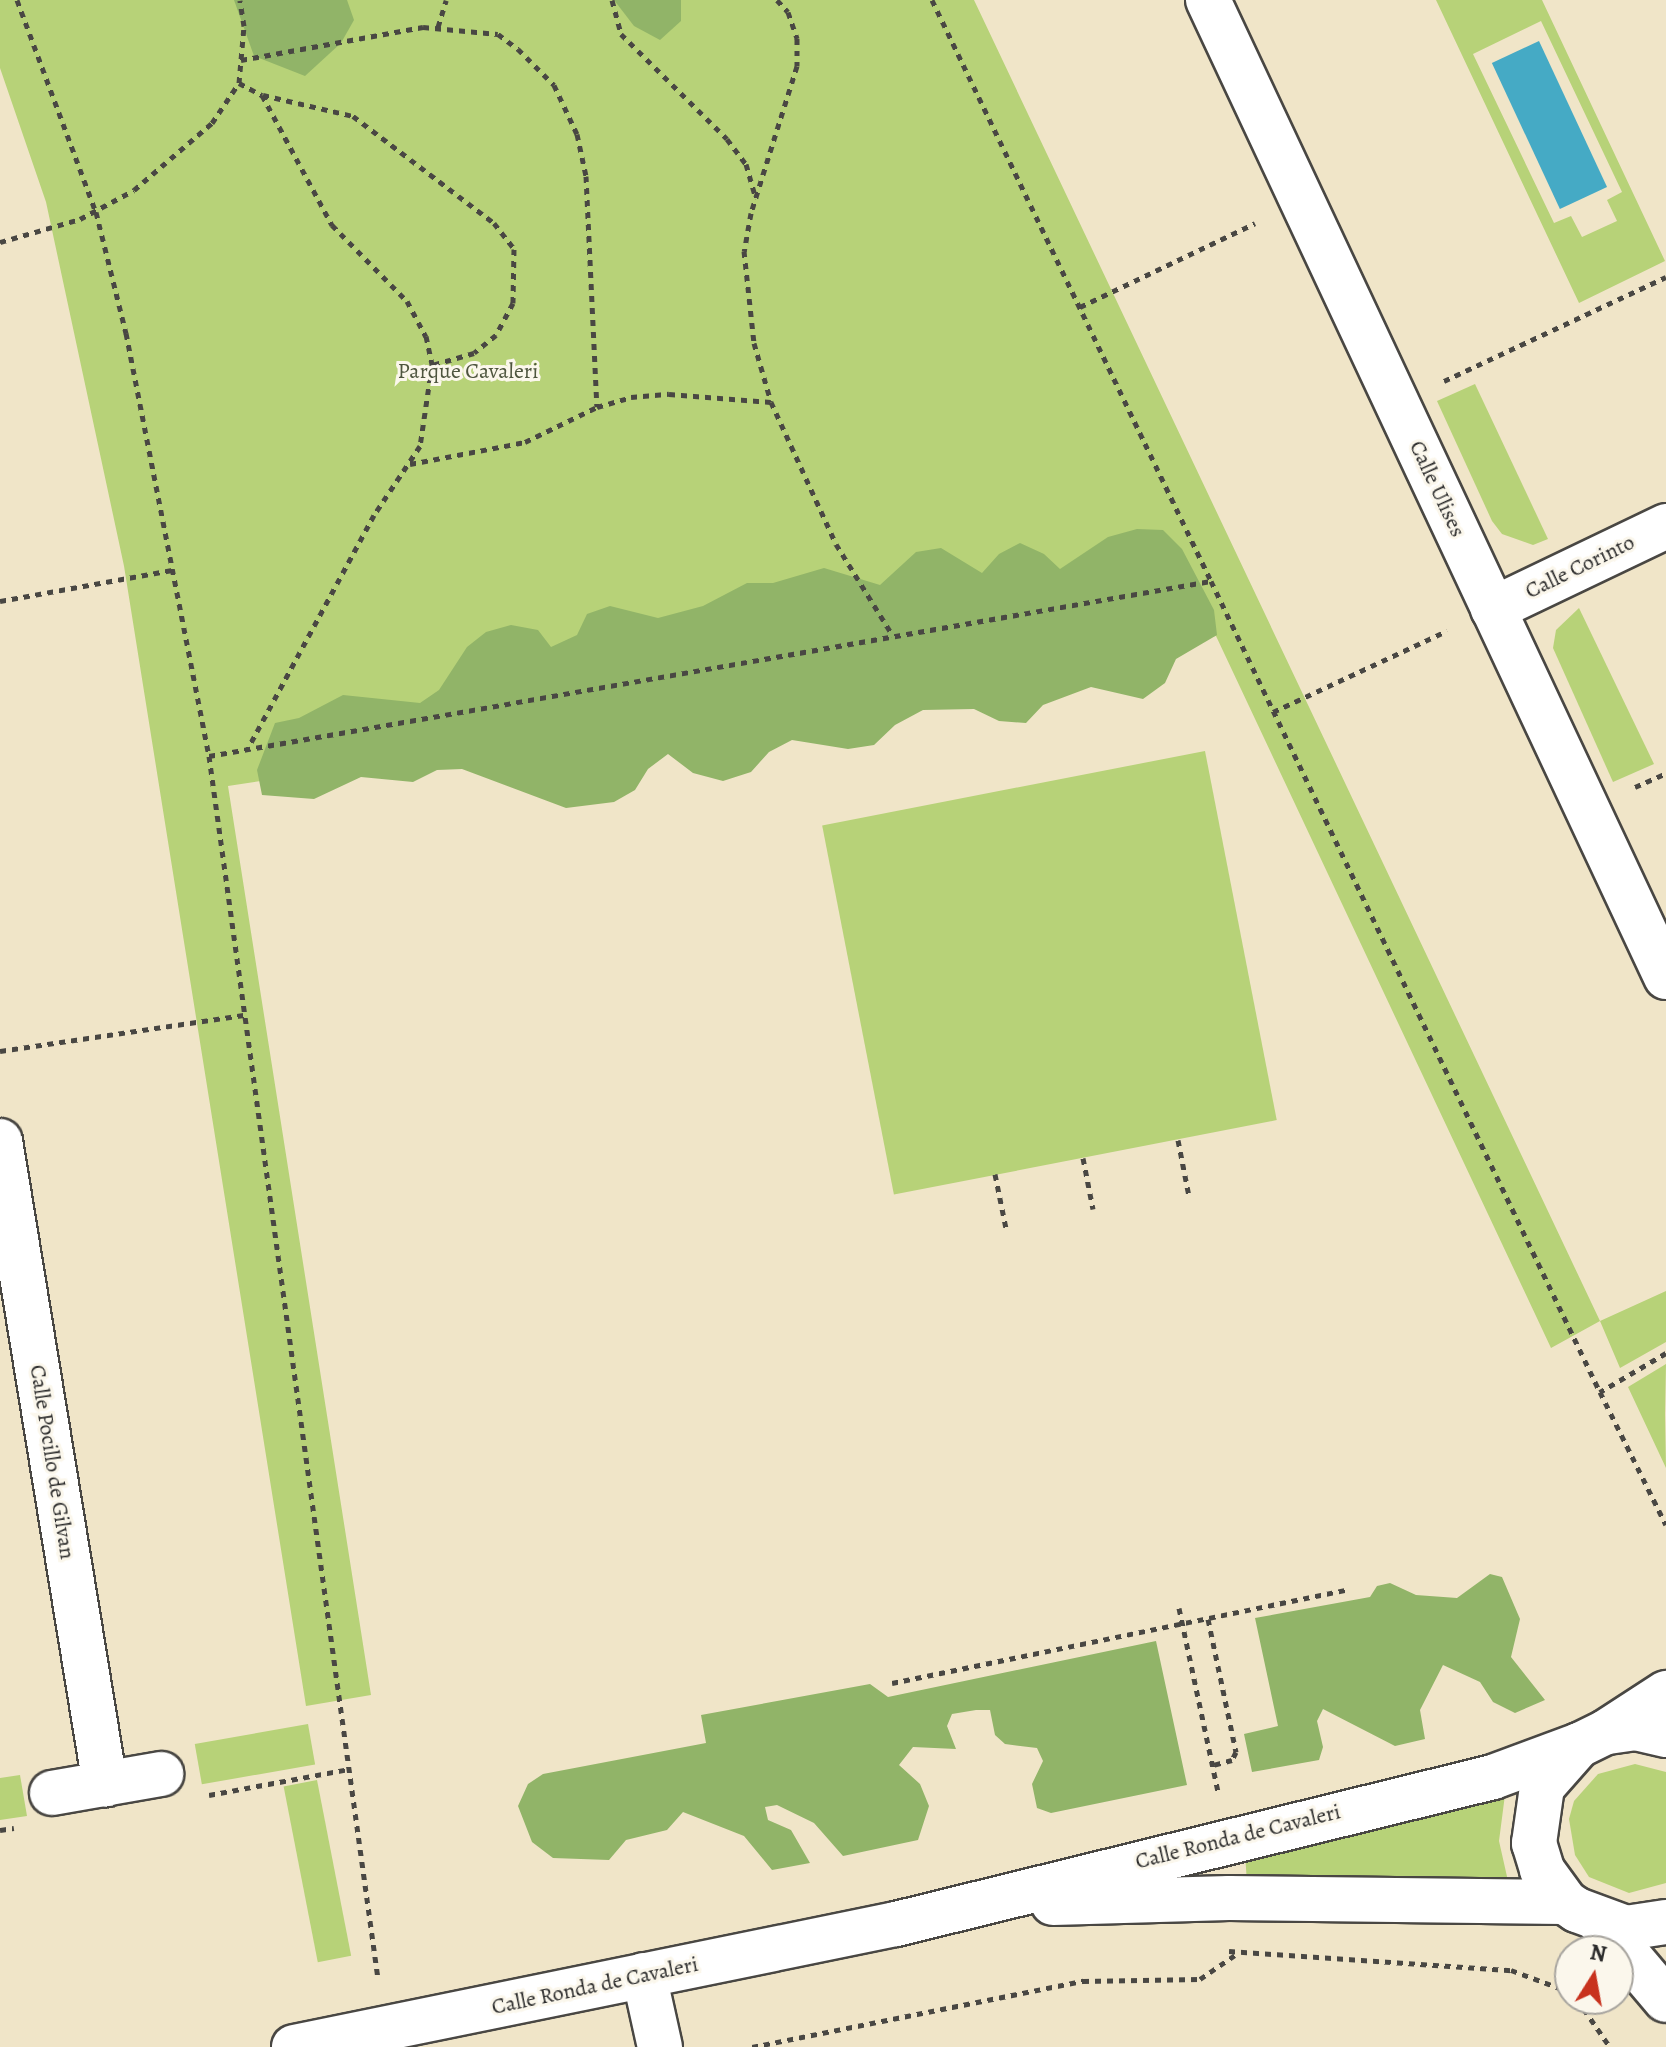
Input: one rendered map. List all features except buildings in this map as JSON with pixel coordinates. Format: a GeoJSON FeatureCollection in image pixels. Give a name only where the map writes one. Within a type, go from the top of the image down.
{"type":"FeatureCollection","features":[{"type":"Feature","properties":{"kind":"street","name":"Calle Ulises"},"geometry":{"type":"LineString","coordinates":[[1208,0],[1666,977]]}},
{"type":"Feature","properties":{"kind":"street","name":"Calle Corinto"},"geometry":{"type":"LineString","coordinates":[[1493,609],[1666,526]]}},
{"type":"Feature","properties":{"kind":"street","name":"Calle Pocillo de Gilvan"},"geometry":{"type":"LineString","coordinates":[[0,1141],[105,1784]]}},
{"type":"Feature","properties":{"kind":"street"},"geometry":{"type":"LineString","coordinates":[[1666,1693],[1592,1739],[1542,1787],[1534,1814],[1534,1843],[1542,1870],[1666,2000]]}},
{"type":"Feature","properties":{"kind":"street"},"geometry":{"type":"LineString","coordinates":[[1592,1739],[1636,1728],[1666,1735]]}},
{"type":"Feature","properties":{"kind":"street","name":"Calle Ronda de Cavaleri"},"geometry":{"type":"LineString","coordinates":[[294,2047],[896,1924],[1493,1777],[1592,1739]]}},
{"type":"Feature","properties":{"kind":"street"},"geometry":{"type":"LineString","coordinates":[[52,1793],[161,1774]]}},
{"type":"Feature","properties":{"kind":"street","name":"Calle Ronda de Cavaleri"},"geometry":{"type":"LineString","coordinates":[[896,1924],[1023,1905],[1109,1900],[1582,1912],[1626,1928],[1666,1922]]}},
{"type":"Feature","properties":{"kind":"street"},"geometry":{"type":"LineString","coordinates":[[644,1975],[660,2047]]}},
{"type":"Feature","properties":{"kind":"path"},"geometry":{"type":"LineString","coordinates":[[17,0],[96,212],[126,333],[209,756],[385,2029]]}},
{"type":"Feature","properties":{"kind":"path"},"geometry":{"type":"LineString","coordinates":[[0,242],[96,212],[134,190],[212,123],[239,83],[240,0]]}},
{"type":"Feature","properties":{"kind":"path"},"geometry":{"type":"LineString","coordinates":[[438,27],[446,0]]}},
{"type":"Feature","properties":{"kind":"path"},"geometry":{"type":"LineString","coordinates":[[612,0],[621,34],[641,59],[706,116],[746,164],[756,200]]}},
{"type":"Feature","properties":{"kind":"path"},"geometry":{"type":"LineString","coordinates":[[777,0],[788,12],[797,38],[797,66],[756,200],[744,251],[745,291],[771,402],[836,544],[893,636]]}},
{"type":"Feature","properties":{"kind":"path"},"geometry":{"type":"LineString","coordinates":[[932,0],[1666,1525]]}},
{"type":"Feature","properties":{"kind":"path"},"geometry":{"type":"LineString","coordinates":[[241,60],[438,27],[498,34],[518,49],[554,85],[577,134],[586,176],[597,407]]}},
{"type":"Feature","properties":{"kind":"path"},"geometry":{"type":"LineString","coordinates":[[239,83],[262,95],[353,116],[494,223],[514,249],[513,303],[496,335],[474,353],[432,365]]}},
{"type":"Feature","properties":{"kind":"path"},"geometry":{"type":"LineString","coordinates":[[248,749],[374,515],[420,446],[428,410],[432,365],[426,336],[407,301],[332,225],[262,95]]}},
{"type":"Feature","properties":{"kind":"path"},"geometry":{"type":"LineString","coordinates":[[1080,307],[1302,200]]}},
{"type":"Feature","properties":{"kind":"path"},"geometry":{"type":"LineString","coordinates":[[1396,403],[1666,277]]}},
{"type":"Feature","properties":{"kind":"path"},"geometry":{"type":"LineString","coordinates":[[409,464],[525,442],[597,407],[669,394],[771,402]]}},
{"type":"Feature","properties":{"kind":"path"},"geometry":{"type":"LineString","coordinates":[[0,601],[172,570]]}},
{"type":"Feature","properties":{"kind":"path"},"geometry":{"type":"LineString","coordinates":[[209,756],[1211,581]]}},
{"type":"Feature","properties":{"kind":"path"},"geometry":{"type":"LineString","coordinates":[[1273,712],[1493,609]]}},
{"type":"Feature","properties":{"kind":"path"},"geometry":{"type":"LineString","coordinates":[[0,1051],[245,1015]]}},
{"type":"Feature","properties":{"kind":"path"},"geometry":{"type":"LineString","coordinates":[[1178,1140],[1189,1196]]}},
{"type":"Feature","properties":{"kind":"path"},"geometry":{"type":"LineString","coordinates":[[1083,1158],[1093,1209]]}},
{"type":"Feature","properties":{"kind":"path"},"geometry":{"type":"LineString","coordinates":[[995,1174],[1006,1228]]}},
{"type":"Feature","properties":{"kind":"path"},"geometry":{"type":"LineString","coordinates":[[1600,1392],[1666,1353]]}},
{"type":"Feature","properties":{"kind":"path"},"geometry":{"type":"LineString","coordinates":[[892,1683],[1349,1589]]}},
{"type":"Feature","properties":{"kind":"path"},"geometry":{"type":"LineString","coordinates":[[1208,1619],[1236,1752],[1232,1760],[1213,1765]]}},
{"type":"Feature","properties":{"kind":"path"},"geometry":{"type":"LineString","coordinates":[[161,1774],[209,1795],[349,1769]]}},
{"type":"Feature","properties":{"kind":"path"},"geometry":{"type":"LineString","coordinates":[[752,2047],[1083,1981],[1200,1979],[1235,1955]]}},
{"type":"Feature","properties":{"kind":"path"},"geometry":{"type":"LineString","coordinates":[[1588,2015],[1610,2047]]}},
{"type":"Feature","properties":{"kind":"green space","name":"Parque Cavaleri"},"geometry":{"type":"Polygon","coordinates":[[[0,0],[974,0],[1600,1321],[1551,1348],[1216,636],[228,786],[371,1695],[306,1706],[124,566],[46,202],[0,68],[0,0]]]}},
{"type":"Feature","properties":{"kind":"green space"},"geometry":{"type":"Polygon","coordinates":[[[234,0],[347,0],[354,20],[341,43],[305,76],[254,56],[234,0]]]}},
{"type":"Feature","properties":{"kind":"green space"},"geometry":{"type":"Polygon","coordinates":[[[614,0],[681,0],[681,21],[660,40],[634,26],[614,0]]]}},
{"type":"Feature","properties":{"kind":"green space"},"geometry":{"type":"Polygon","coordinates":[[[1436,0],[1542,0],[1665,261],[1579,303],[1436,0]],[[1541,21],[1473,54],[1554,223],[1571,216],[1582,237],[1617,221],[1607,200],[1622,192],[1541,21]]]}},
{"type":"Feature","properties":{"kind":"green space"},"geometry":{"type":"Polygon","coordinates":[[[1475,384],[1548,539],[1533,545],[1502,534],[1492,521],[1437,401],[1475,384]]]}},
{"type":"Feature","properties":{"kind":"green space"},"geometry":{"type":"Polygon","coordinates":[[[1137,529],[1163,530],[1182,549],[1214,610],[1217,635],[1176,659],[1165,683],[1143,699],[1091,687],[1043,705],[1026,723],[999,721],[974,709],[923,710],[895,725],[874,745],[848,749],[792,740],[769,752],[751,772],[723,781],[693,773],[668,754],[648,769],[635,790],[614,802],[566,808],[462,769],[437,770],[413,782],[361,777],[314,799],[262,795],[257,770],[275,723],[299,718],[343,695],[420,703],[439,690],[467,647],[486,632],[511,625],[538,630],[551,647],[577,635],[587,614],[610,606],[658,618],[703,606],[747,583],[773,583],[824,568],[880,585],[916,552],[941,548],[982,573],[999,554],[1020,543],[1044,554],[1060,569],[1108,537],[1137,529]]]}},
{"type":"Feature","properties":{"kind":"green space"},"geometry":{"type":"Polygon","coordinates":[[[1579,608],[1654,764],[1613,782],[1553,648],[1556,630],[1579,608]]]}},
{"type":"Feature","properties":{"kind":"green space"},"geometry":{"type":"Polygon","coordinates":[[[1205,751],[1277,1120],[894,1195],[822,825],[1205,751]]]}},
{"type":"Feature","properties":{"kind":"green space"},"geometry":{"type":"Polygon","coordinates":[[[1666,1291],[1666,1342],[1620,1368],[1600,1321],[1666,1291]]]}},
{"type":"Feature","properties":{"kind":"green space"},"geometry":{"type":"Polygon","coordinates":[[[1666,1364],[1665,1414],[1666,1468],[1628,1387],[1666,1364]]]}},
{"type":"Feature","properties":{"kind":"green space"},"geometry":{"type":"Polygon","coordinates":[[[1490,1574],[1502,1577],[1520,1619],[1511,1657],[1545,1700],[1515,1713],[1493,1702],[1480,1682],[1443,1665],[1420,1710],[1425,1739],[1395,1746],[1323,1709],[1317,1721],[1323,1747],[1319,1760],[1252,1772],[1244,1734],[1278,1726],[1255,1618],[1370,1597],[1377,1586],[1390,1583],[1416,1595],[1457,1598],[1490,1574]]]}},
{"type":"Feature","properties":{"kind":"green space"},"geometry":{"type":"Polygon","coordinates":[[[1156,1641],[1187,1785],[1051,1813],[1037,1808],[1032,1784],[1043,1761],[1037,1748],[1005,1744],[995,1735],[990,1710],[976,1710],[952,1714],[947,1726],[956,1749],[913,1747],[899,1765],[920,1784],[929,1806],[918,1840],[843,1856],[814,1823],[777,1805],[765,1807],[768,1820],[791,1830],[810,1863],[772,1870],[744,1836],[683,1812],[667,1830],[626,1840],[609,1860],[553,1858],[532,1842],[518,1806],[528,1784],[543,1774],[706,1743],[701,1715],[870,1684],[888,1697],[1156,1641]]]}},
{"type":"Feature","properties":{"kind":"green space"},"geometry":{"type":"Polygon","coordinates":[[[308,1724],[315,1764],[202,1784],[195,1744],[308,1724]]]}},
{"type":"Feature","properties":{"kind":"green space"},"geometry":{"type":"Polygon","coordinates":[[[1635,1764],[1666,1772],[1666,1883],[1629,1893],[1589,1877],[1575,1855],[1569,1819],[1574,1801],[1598,1774],[1635,1764]]]}},
{"type":"Feature","properties":{"kind":"green space"},"geometry":{"type":"Polygon","coordinates":[[[20,1775],[27,1816],[0,1820],[0,1778],[20,1775]]]}},
{"type":"Feature","properties":{"kind":"green space"},"geometry":{"type":"Polygon","coordinates":[[[317,1780],[351,1956],[318,1962],[284,1786],[317,1780]]]}},
{"type":"Feature","properties":{"kind":"green space"},"geometry":{"type":"Polygon","coordinates":[[[1506,1787],[1499,1841],[1508,1881],[1247,1884],[1245,1852],[1506,1787]]]}},
{"type":"Feature","properties":{"kind":"water"},"geometry":{"type":"Polygon","coordinates":[[[1539,41],[1607,187],[1560,209],[1492,63],[1539,41]]]}}]}
